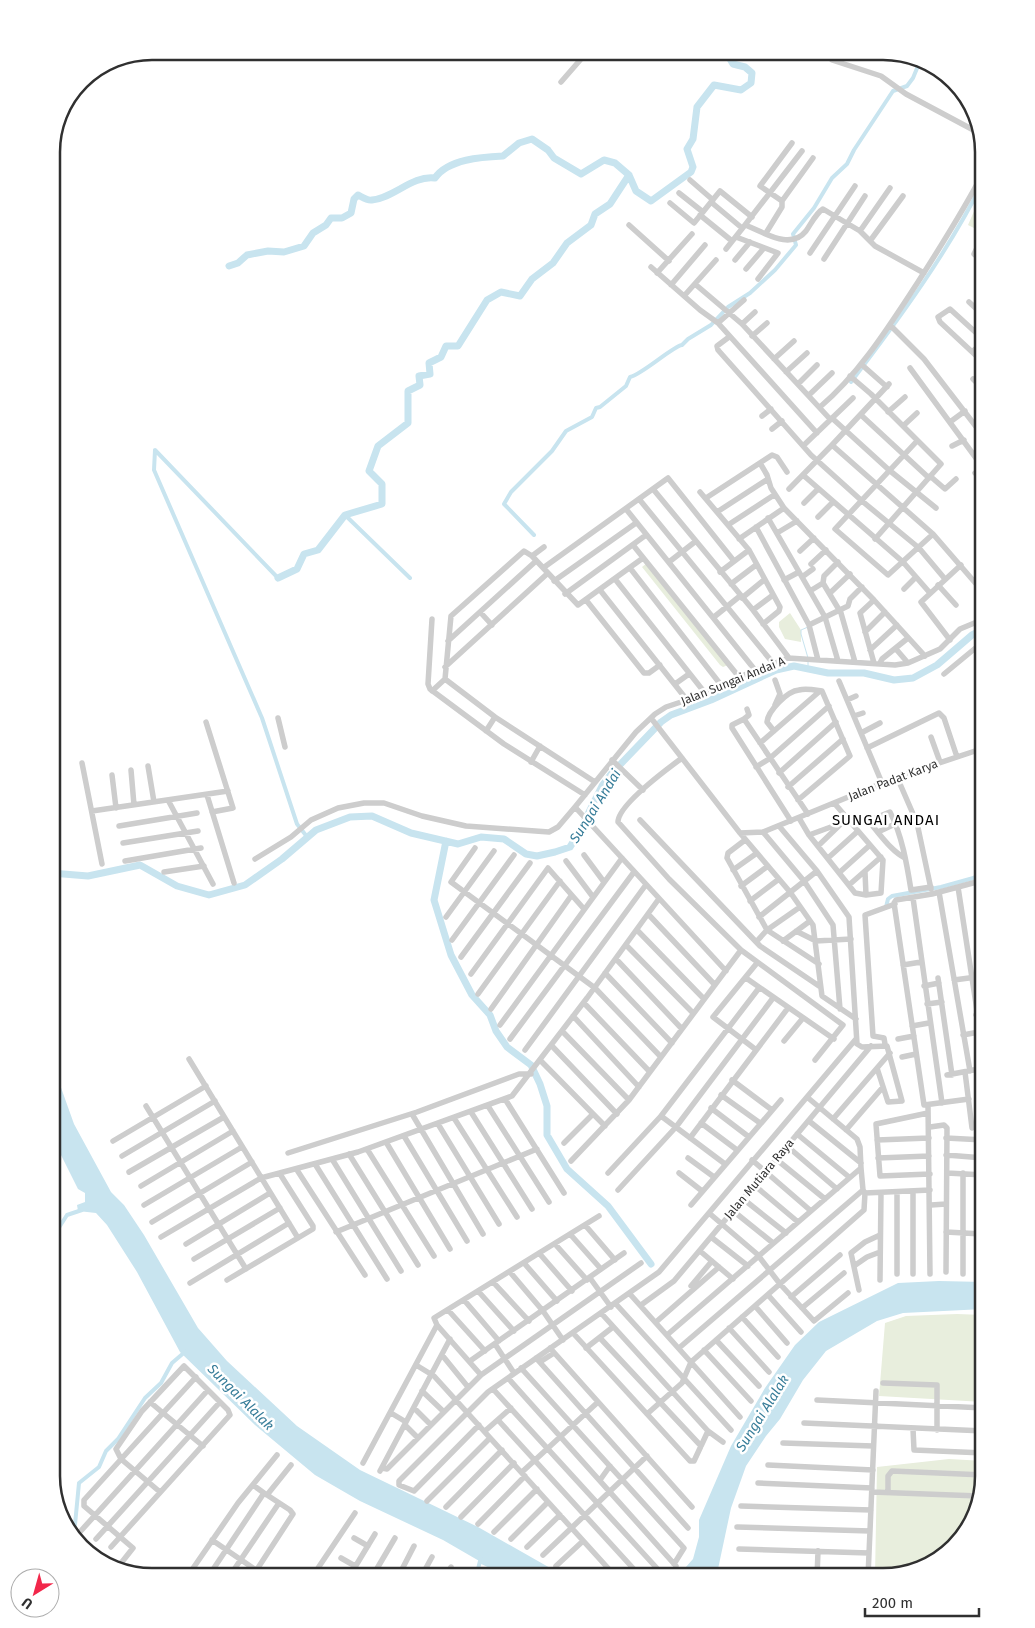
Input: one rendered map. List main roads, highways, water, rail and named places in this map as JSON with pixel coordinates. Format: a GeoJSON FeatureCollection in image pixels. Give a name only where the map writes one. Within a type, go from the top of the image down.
{"type":"FeatureCollection","features":[{"type":"Feature","properties":{"kind":"water","name":"Sungai Alalak"},"geometry":{"type":"Polygon","coordinates":[[[60,1085],[74,1124],[111,1192],[124,1205],[144,1235],[198,1328],[227,1361],[297,1426],[360,1470],[478,1527],[550,1568],[490,1568],[443,1540],[360,1501],[315,1475],[255,1425],[180,1352],[137,1272],[107,1225],[96,1213],[78,1211],[77,1205],[85,1202],[85,1193],[78,1189],[60,1153],[60,1085]]]}},
{"type":"Feature","properties":{"kind":"water","name":"Sungai Alalak"},"geometry":{"type":"Polygon","coordinates":[[[975,1282],[975,1309],[903,1313],[877,1321],[826,1351],[803,1380],[780,1419],[746,1466],[731,1508],[718,1568],[685,1568],[693,1559],[699,1537],[699,1520],[731,1446],[765,1388],[795,1345],[819,1322],[898,1283],[975,1282]]]}},
{"type":"Feature","properties":{"kind":"waterway"},"geometry":{"type":"LineString","coordinates":[[229,266],[238,263],[247,255],[268,251],[284,252],[304,246],[313,233],[326,225],[331,218],[342,218],[351,213],[354,199],[358,195],[368,200],[380,198],[419,180],[435,178],[448,167],[457,163],[476,158],[503,156],[519,143],[532,139],[548,150],[554,158],[581,174],[604,160],[615,163],[629,175],[636,191],[651,201],[691,172],[693,167],[687,149],[693,139],[697,107],[714,85],[741,90],[751,83],[752,73],[745,67],[733,64],[731,60]]}},
{"type":"Feature","properties":{"kind":"waterway"},"geometry":{"type":"LineString","coordinates":[[534,535],[504,504],[511,492],[552,451],[566,431],[592,417],[596,408],[600,407],[626,386],[630,377],[636,375],[711,325],[728,307],[750,293],[775,270],[796,245],[793,234],[814,208],[832,178],[847,164],[854,150],[893,91],[907,86],[918,67]]}},
{"type":"Feature","properties":{"kind":"waterway"},"geometry":{"type":"LineString","coordinates":[[278,578],[297,569],[304,554],[318,550],[345,515],[382,504],[382,484],[369,471],[378,446],[408,423],[408,391],[420,385],[419,376],[430,374],[429,363],[441,357],[446,346],[458,346],[487,300],[501,292],[520,296],[532,279],[553,263],[567,243],[591,225],[595,214],[610,204],[629,175]]}},
{"type":"Feature","properties":{"kind":"waterway"},"geometry":{"type":"LineString","coordinates":[[851,382],[939,259],[975,197]]}},
{"type":"Feature","properties":{"kind":"waterway"},"geometry":{"type":"LineString","coordinates":[[278,578],[155,450],[154,470],[262,718],[297,824],[308,838]]}},
{"type":"Feature","properties":{"kind":"waterway"},"geometry":{"type":"LineString","coordinates":[[345,515],[410,578]]}},
{"type":"Feature","properties":{"kind":"waterway"},"geometry":{"type":"LineString","coordinates":[[808,627],[801,630],[808,658]]}},
{"type":"Feature","properties":{"kind":"waterway","name":"Sungai Andai"},"geometry":{"type":"LineString","coordinates":[[60,874],[88,876],[140,865],[177,886],[209,895],[245,885],[282,859],[316,830],[350,817],[372,816],[411,833],[458,844],[481,837],[504,839],[526,854],[537,856],[555,852],[570,847],[602,786],[661,722],[671,715],[711,700],[776,670],[794,666],[828,673],[864,673],[894,680],[913,678],[937,665],[975,634]]}},
{"type":"Feature","properties":{"kind":"waterway","name":"Sungai Andai"},"geometry":{"type":"LineString","coordinates":[[808,662],[808,668]]}},
{"type":"Feature","properties":{"kind":"waterway"},"geometry":{"type":"LineString","coordinates":[[446,841],[434,900],[451,955],[472,995],[490,1015],[496,1031],[507,1047],[531,1065],[547,1106],[547,1135],[567,1169],[608,1206],[651,1264]]}},
{"type":"Feature","properties":{"kind":"waterway"},"geometry":{"type":"LineString","coordinates":[[886,907],[888,899],[892,896],[941,887],[975,878]]}},
{"type":"Feature","properties":{"kind":"waterway"},"geometry":{"type":"LineString","coordinates":[[60,1226],[67,1215],[82,1210]]}},
{"type":"Feature","properties":{"kind":"waterway"},"geometry":{"type":"LineString","coordinates":[[75,1527],[79,1483],[99,1467],[106,1451],[118,1439],[145,1398],[161,1383],[172,1363],[186,1351]]}},
{"type":"Feature","properties":{"kind":"waterway"},"geometry":{"type":"LineString","coordinates":[[478,1568],[481,1557]]}},
{"type":"Feature","properties":{"kind":"district","name":"SUNGAI ANDAI"},"geometry":{"type":"Point","coordinates":[886,820]}}]}
